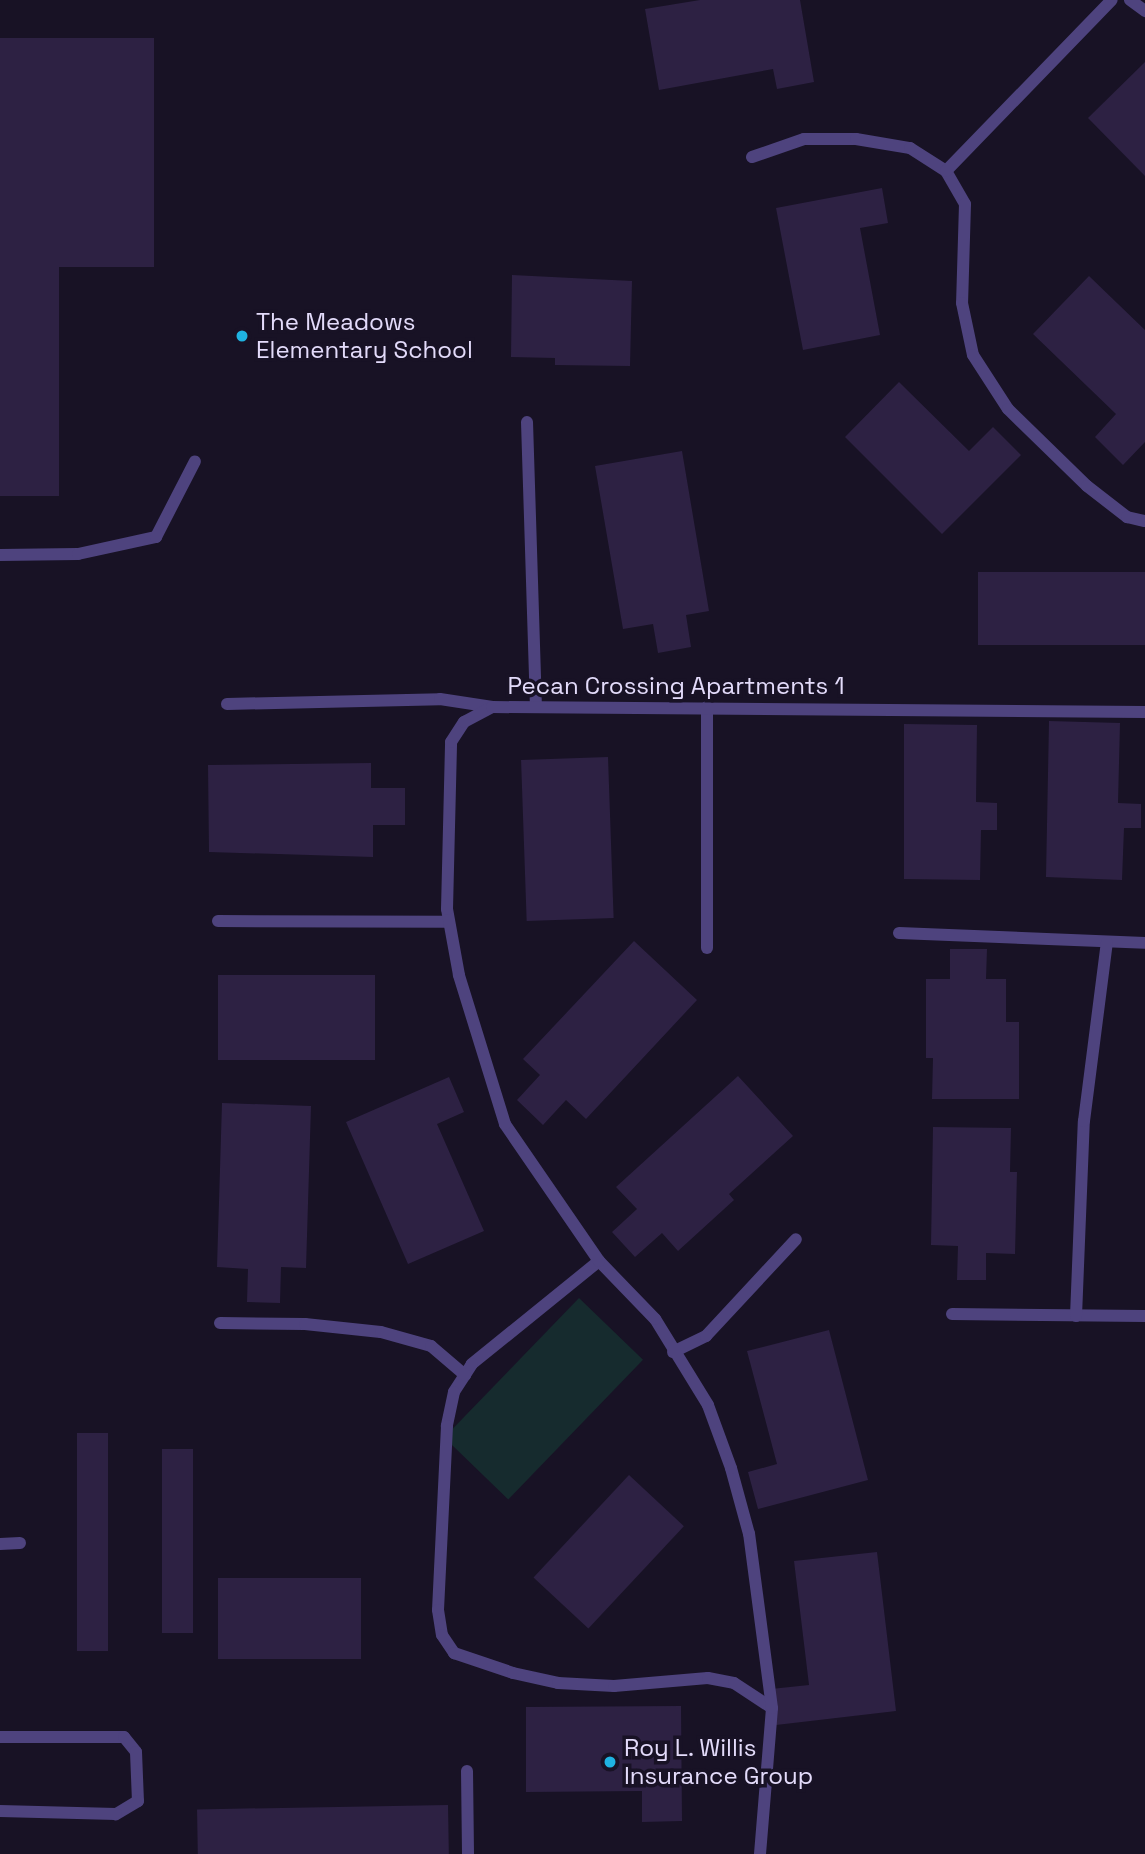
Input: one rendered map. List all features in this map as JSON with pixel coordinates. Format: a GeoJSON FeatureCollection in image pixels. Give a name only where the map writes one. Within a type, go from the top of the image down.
{"type":"FeatureCollection","features":[{"type":"Feature","properties":{"kind":"lane"},"geometry":{"type":"LineString","coordinates":[[946,171],[1112,0]]}},
{"type":"Feature","properties":{"kind":"lane"},"geometry":{"type":"LineString","coordinates":[[1130,0],[1145,11]]}},
{"type":"Feature","properties":{"kind":"lane"},"geometry":{"type":"LineString","coordinates":[[752,157],[804,139],[856,139],[910,148],[946,171],[965,204],[962,303],[973,355],[1008,410],[1087,486],[1128,517],[1145,521]]}},
{"type":"Feature","properties":{"kind":"lane"},"geometry":{"type":"LineString","coordinates":[[527,422],[536,707]]}},
{"type":"Feature","properties":{"kind":"lane"},"geometry":{"type":"LineString","coordinates":[[0,555],[78,554],[156,537],[195,461]]}},
{"type":"Feature","properties":{"kind":"lane"},"geometry":{"type":"LineString","coordinates":[[227,704],[440,699],[492,707]]}},
{"type":"Feature","properties":{"kind":"lane"},"geometry":{"type":"LineString","coordinates":[[708,706],[708,948]]}},
{"type":"Feature","properties":{"kind":"lane","name":"Pecan Crossing Apartments 1"},"geometry":{"type":"LineString","coordinates":[[760,1854],[772,1708],[749,1534],[708,1405],[655,1319],[599,1261],[505,1124],[487,1076],[449,922],[451,743],[464,722],[492,707],[708,706],[1145,712]]}},
{"type":"Feature","properties":{"kind":"lane"},"geometry":{"type":"LineString","coordinates":[[218,921],[449,922]]}},
{"type":"Feature","properties":{"kind":"lane"},"geometry":{"type":"LineString","coordinates":[[898,933],[1145,943]]}},
{"type":"Feature","properties":{"kind":"lane"},"geometry":{"type":"LineString","coordinates":[[1076,1316],[1084,1121],[1107,942]]}},
{"type":"Feature","properties":{"kind":"lane"},"geometry":{"type":"LineString","coordinates":[[673,1352],[706,1336],[796,1239]]}},
{"type":"Feature","properties":{"kind":"lane"},"geometry":{"type":"LineString","coordinates":[[599,1261],[472,1364],[454,1392],[447,1426],[438,1610],[442,1635],[454,1653],[558,1683],[614,1686],[708,1678],[734,1683],[772,1708]]}},
{"type":"Feature","properties":{"kind":"lane"},"geometry":{"type":"LineString","coordinates":[[952,1314],[1145,1316]]}},
{"type":"Feature","properties":{"kind":"lane"},"geometry":{"type":"LineString","coordinates":[[220,1323],[305,1324],[381,1332],[431,1346],[465,1375]]}},
{"type":"Feature","properties":{"kind":"lane"},"geometry":{"type":"LineString","coordinates":[[0,1544],[20,1544]]}},
{"type":"Feature","properties":{"kind":"lane"},"geometry":{"type":"LineString","coordinates":[[0,1737],[124,1737],[136,1752],[138,1801],[116,1814],[0,1811]]}},
{"type":"Feature","properties":{"kind":"lane"},"geometry":{"type":"LineString","coordinates":[[467,1771],[468,1854]]}},
{"type":"Feature","properties":{"kind":"green space"},"geometry":{"type":"Polygon","coordinates":[[[579,1298],[643,1360],[508,1499],[444,1438],[579,1298]]]}},
{"type":"Feature","properties":{"kind":"building"},"geometry":{"type":"Polygon","coordinates":[[[700,0],[800,0],[814,82],[777,89],[773,69],[659,90],[645,9],[700,0]]]}},
{"type":"Feature","properties":{"kind":"building"},"geometry":{"type":"Polygon","coordinates":[[[0,38],[154,38],[154,267],[59,267],[59,496],[0,496],[0,38]]]}},
{"type":"Feature","properties":{"kind":"building"},"geometry":{"type":"Polygon","coordinates":[[[1145,62],[1145,176],[1088,118],[1145,62]]]}},
{"type":"Feature","properties":{"kind":"building"},"geometry":{"type":"Polygon","coordinates":[[[882,188],[888,223],[860,228],[880,335],[803,350],[776,208],[882,188]]]}},
{"type":"Feature","properties":{"kind":"building"},"geometry":{"type":"Polygon","coordinates":[[[512,275],[632,281],[630,366],[555,365],[555,358],[511,357],[512,275]]]}},
{"type":"Feature","properties":{"kind":"building"},"geometry":{"type":"Polygon","coordinates":[[[1089,276],[1145,330],[1145,442],[1123,465],[1095,437],[1116,414],[1033,334],[1089,276]]]}},
{"type":"Feature","properties":{"kind":"building"},"geometry":{"type":"Polygon","coordinates":[[[899,382],[969,451],[993,427],[1021,455],[942,534],[845,437],[899,382]]]}},
{"type":"Feature","properties":{"kind":"building"},"geometry":{"type":"Polygon","coordinates":[[[682,451],[709,611],[686,615],[691,647],[658,653],[653,624],[623,629],[595,466],[682,451]]]}},
{"type":"Feature","properties":{"kind":"building"},"geometry":{"type":"Polygon","coordinates":[[[978,572],[1145,572],[1145,645],[978,645],[978,572]]]}},
{"type":"Feature","properties":{"kind":"building"},"geometry":{"type":"Polygon","coordinates":[[[1049,721],[1120,723],[1118,803],[1141,804],[1141,828],[1124,828],[1122,880],[1046,877],[1049,721]]]}},
{"type":"Feature","properties":{"kind":"building"},"geometry":{"type":"Polygon","coordinates":[[[904,724],[977,725],[976,802],[997,803],[997,830],[981,830],[980,880],[904,879],[904,724]]]}},
{"type":"Feature","properties":{"kind":"building"},"geometry":{"type":"Polygon","coordinates":[[[608,757],[614,918],[527,921],[521,760],[608,757]]]}},
{"type":"Feature","properties":{"kind":"building"},"geometry":{"type":"Polygon","coordinates":[[[371,763],[371,788],[405,788],[405,825],[373,825],[373,857],[209,852],[208,765],[371,763]]]}},
{"type":"Feature","properties":{"kind":"building"},"geometry":{"type":"Polygon","coordinates":[[[634,941],[697,1000],[586,1119],[566,1100],[543,1125],[517,1100],[540,1075],[523,1059],[634,941]]]}},
{"type":"Feature","properties":{"kind":"building"},"geometry":{"type":"Polygon","coordinates":[[[950,949],[987,949],[986,979],[1006,979],[1006,1022],[1019,1022],[1019,1099],[932,1099],[933,1058],[926,1058],[926,979],[950,979],[950,949]]]}},
{"type":"Feature","properties":{"kind":"building"},"geometry":{"type":"Polygon","coordinates":[[[218,975],[375,975],[375,1060],[218,1060],[218,975]]]}},
{"type":"Feature","properties":{"kind":"building"},"geometry":{"type":"Polygon","coordinates":[[[738,1076],[793,1136],[729,1194],[734,1200],[678,1251],[662,1233],[635,1257],[612,1232],[637,1209],[616,1187],[738,1076]]]}},
{"type":"Feature","properties":{"kind":"building"},"geometry":{"type":"Polygon","coordinates":[[[449,1077],[464,1112],[437,1124],[484,1231],[408,1264],[346,1122],[449,1077]]]}},
{"type":"Feature","properties":{"kind":"building"},"geometry":{"type":"Polygon","coordinates":[[[222,1103],[311,1106],[306,1268],[281,1267],[280,1303],[247,1302],[248,1269],[217,1267],[222,1103]]]}},
{"type":"Feature","properties":{"kind":"building"},"geometry":{"type":"Polygon","coordinates":[[[933,1127],[1011,1128],[1010,1172],[1017,1172],[1015,1254],[986,1253],[986,1280],[957,1280],[958,1246],[931,1245],[933,1127]]]}},
{"type":"Feature","properties":{"kind":"building"},"geometry":{"type":"Polygon","coordinates":[[[829,1330],[868,1480],[758,1509],[748,1472],[777,1464],[747,1351],[829,1330]]]}},
{"type":"Feature","properties":{"kind":"building"},"geometry":{"type":"Polygon","coordinates":[[[77,1433],[108,1433],[108,1651],[77,1651],[77,1433]]]}},
{"type":"Feature","properties":{"kind":"building"},"geometry":{"type":"Polygon","coordinates":[[[162,1449],[193,1449],[193,1633],[162,1633],[162,1449]]]}},
{"type":"Feature","properties":{"kind":"building"},"geometry":{"type":"Polygon","coordinates":[[[629,1475],[684,1526],[588,1629],[534,1577],[629,1475]]]}},
{"type":"Feature","properties":{"kind":"building"},"geometry":{"type":"Polygon","coordinates":[[[877,1552],[896,1711],[776,1725],[771,1689],[809,1685],[794,1561],[877,1552]]]}},
{"type":"Feature","properties":{"kind":"building"},"geometry":{"type":"Polygon","coordinates":[[[218,1578],[361,1578],[361,1659],[218,1659],[218,1578]]]}},
{"type":"Feature","properties":{"kind":"building"},"geometry":{"type":"Polygon","coordinates":[[[681,1706],[682,1821],[642,1822],[642,1791],[526,1792],[526,1707],[681,1706]]]}},
{"type":"Feature","properties":{"kind":"building"},"geometry":{"type":"Polygon","coordinates":[[[448,1805],[449,1854],[198,1854],[197,1809],[448,1805]]]}},
{"type":"Feature","properties":{"kind":"place","name":"The Meadows Elementary School"},"geometry":{"type":"Point","coordinates":[242,336]}},
{"type":"Feature","properties":{"kind":"place","name":"Roy L. Willis Insurance Group"},"geometry":{"type":"Point","coordinates":[610,1762]}}]}
